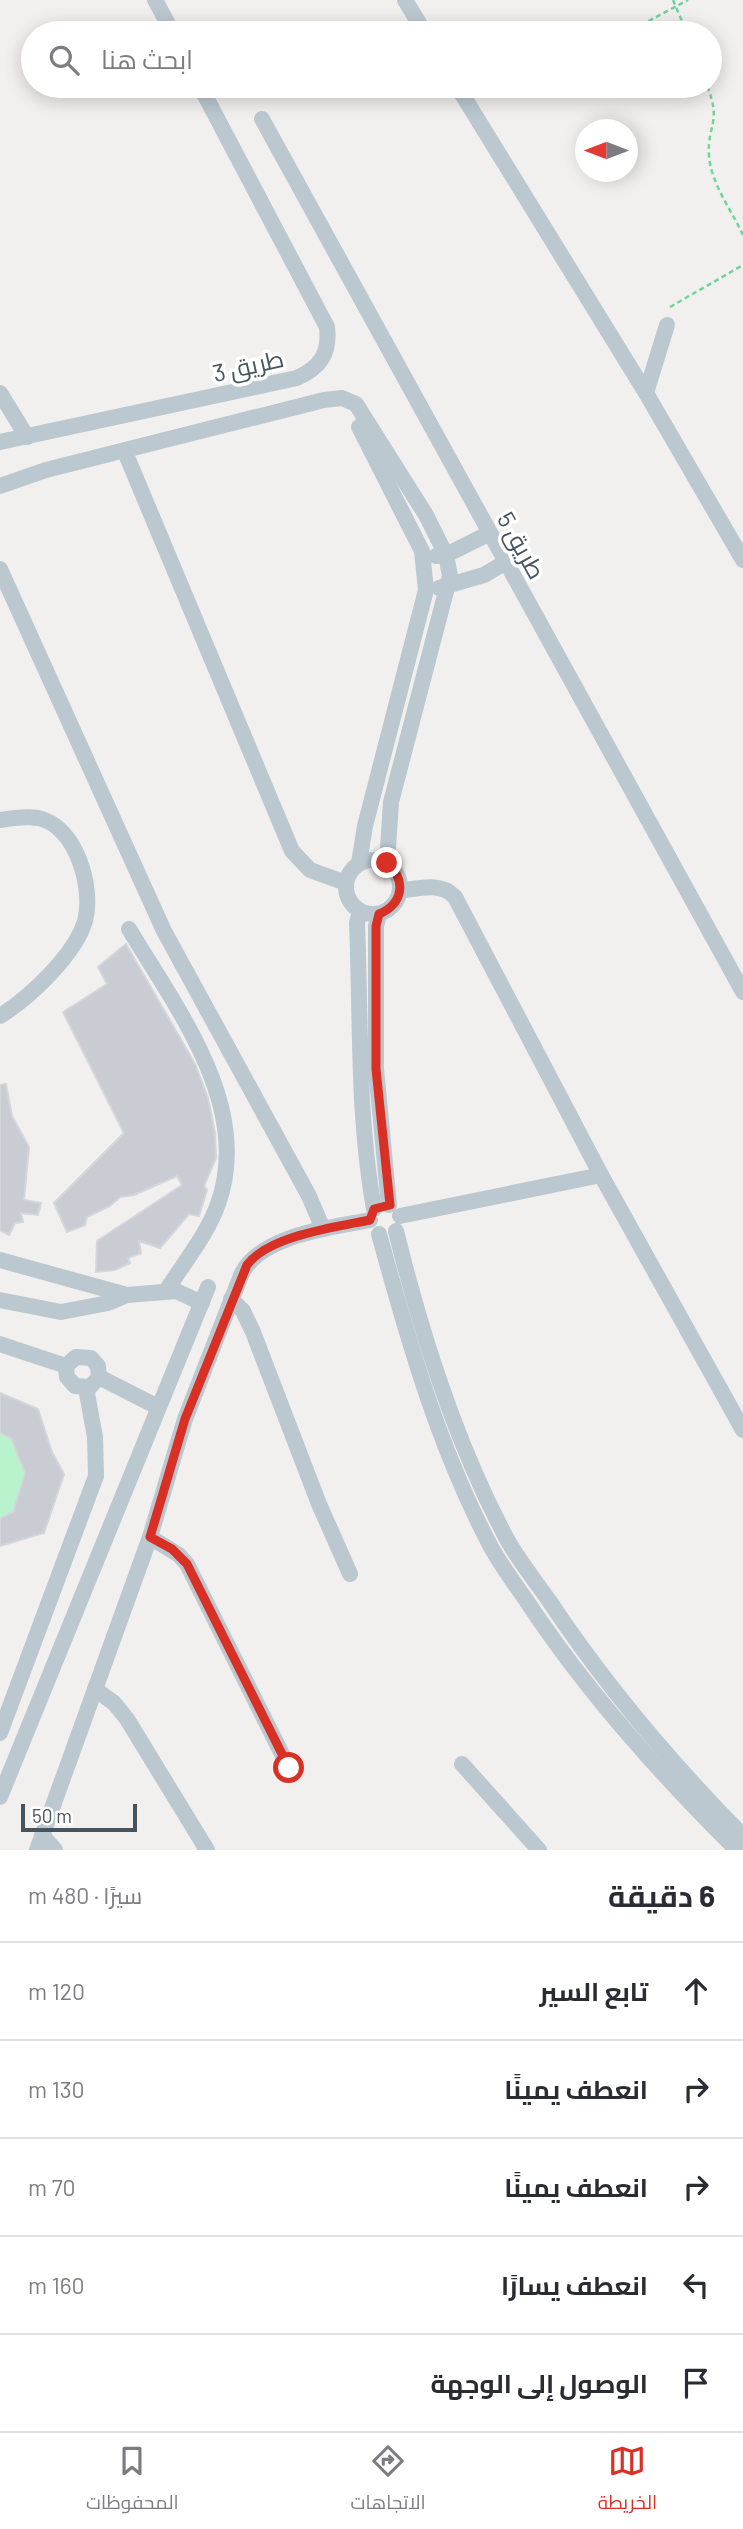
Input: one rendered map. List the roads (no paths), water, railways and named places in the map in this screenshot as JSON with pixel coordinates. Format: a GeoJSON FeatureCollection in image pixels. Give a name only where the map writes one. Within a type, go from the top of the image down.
{"type":"FeatureCollection","features":[{"type":"Feature","properties":{"kind":"street"},"geometry":{"type":"LineString","coordinates":[[155,0],[166,21]]}},
{"type":"Feature","properties":{"kind":"street"},"geometry":{"type":"LineString","coordinates":[[410,3],[419,21]]}},
{"type":"Feature","properties":{"kind":"street","name":"طريق 3"},"geometry":{"type":"LineString","coordinates":[[0,442],[297,378],[312,371],[324,359],[329,344],[327,327],[206,98]]}},
{"type":"Feature","properties":{"kind":"street"},"geometry":{"type":"LineString","coordinates":[[464,98],[646,393],[743,560]]}},
{"type":"Feature","properties":{"kind":"street","name":"طريق 5"},"geometry":{"type":"LineString","coordinates":[[262,119],[743,992]]}},
{"type":"Feature","properties":{"kind":"street"},"geometry":{"type":"LineString","coordinates":[[646,393],[667,325]]}},
{"type":"Feature","properties":{"kind":"street"},"geometry":{"type":"LineString","coordinates":[[0,393],[27,437]]}},
{"type":"Feature","properties":{"kind":"street"},"geometry":{"type":"LineString","coordinates":[[342,398],[386,478],[424,558],[426,590],[365,827],[359,863]]}},
{"type":"Feature","properties":{"kind":"street"},"geometry":{"type":"LineString","coordinates":[[0,486],[33,474],[324,400],[342,398],[356,404],[426,516],[446,555],[450,576],[436,621],[391,802],[387,863]]}},
{"type":"Feature","properties":{"kind":"street"},"geometry":{"type":"LineString","coordinates":[[125,452],[292,851],[299,862],[320,875],[346,883]]}},
{"type":"Feature","properties":{"kind":"street"},"geometry":{"type":"LineString","coordinates":[[424,558],[446,555],[489,533]]}},
{"type":"Feature","properties":{"kind":"street"},"geometry":{"type":"LineString","coordinates":[[426,590],[448,587],[484,575],[506,562]]}},
{"type":"Feature","properties":{"kind":"street"},"geometry":{"type":"LineString","coordinates":[[0,569],[164,931],[309,1196],[323,1229]]}},
{"type":"Feature","properties":{"kind":"street"},"geometry":{"type":"LineString","coordinates":[[0,820],[40,818],[56,827],[73,848],[88,888],[85,922],[64,956],[20,1004],[0,1016]]}},
{"type":"Feature","properties":{"kind":"street"},"geometry":{"type":"LineString","coordinates":[[379,914],[360,911],[348,899],[346,883],[348,875],[359,863],[373,859],[387,863],[396,870],[400,891],[397,902],[379,914],[376,926],[376,1069],[385,1219],[408,1338],[452,1440],[491,1548],[564,1657],[642,1738],[743,1836]]}},
{"type":"Feature","properties":{"kind":"street"},"geometry":{"type":"LineString","coordinates":[[400,891],[434,888],[450,892],[455,897],[601,1175],[743,1430]]}},
{"type":"Feature","properties":{"kind":"street"},"geometry":{"type":"LineString","coordinates":[[360,911],[357,923],[359,1074],[368,1175],[385,1219]]}},
{"type":"Feature","properties":{"kind":"street"},"geometry":{"type":"LineString","coordinates":[[129,929],[209,1067],[228,1140],[220,1197],[214,1213],[166,1291]]}},
{"type":"Feature","properties":{"kind":"street"},"geometry":{"type":"LineString","coordinates":[[55,1850],[40,1843],[150,1537],[185,1419],[232,1299],[253,1256],[265,1248],[323,1229],[601,1175]]}},
{"type":"Feature","properties":{"kind":"street"},"geometry":{"type":"LineString","coordinates":[[0,1260],[127,1295]]}},
{"type":"Feature","properties":{"kind":"street"},"geometry":{"type":"LineString","coordinates":[[0,1300],[61,1312],[108,1303],[127,1295],[166,1291],[205,1295],[0,1797]]}},
{"type":"Feature","properties":{"kind":"street"},"geometry":{"type":"LineString","coordinates":[[232,1299],[246,1315],[350,1574]]}},
{"type":"Feature","properties":{"kind":"street"},"geometry":{"type":"LineString","coordinates":[[0,1344],[66,1366]]}},
{"type":"Feature","properties":{"kind":"street"},"geometry":{"type":"LineString","coordinates":[[0,1732],[96,1476],[92,1383],[98,1366],[87,1356],[76,1357],[66,1366]]}},
{"type":"Feature","properties":{"kind":"street"},"geometry":{"type":"LineString","coordinates":[[66,1366],[71,1384],[92,1383],[158,1408]]}},
{"type":"Feature","properties":{"kind":"street"},"geometry":{"type":"LineString","coordinates":[[452,1440],[509,1542],[642,1738],[737,1850]]}},
{"type":"Feature","properties":{"kind":"street"},"geometry":{"type":"LineString","coordinates":[[150,1537],[172,1549],[187,1564],[289,1768]]}},
{"type":"Feature","properties":{"kind":"street"},"geometry":{"type":"LineString","coordinates":[[564,1657],[578,1645]]}},
{"type":"Feature","properties":{"kind":"street"},"geometry":{"type":"LineString","coordinates":[[95,1689],[114,1703],[127,1719],[206,1850]]}},
{"type":"Feature","properties":{"kind":"street"},"geometry":{"type":"LineString","coordinates":[[462,1763],[539,1850]]}}]}
